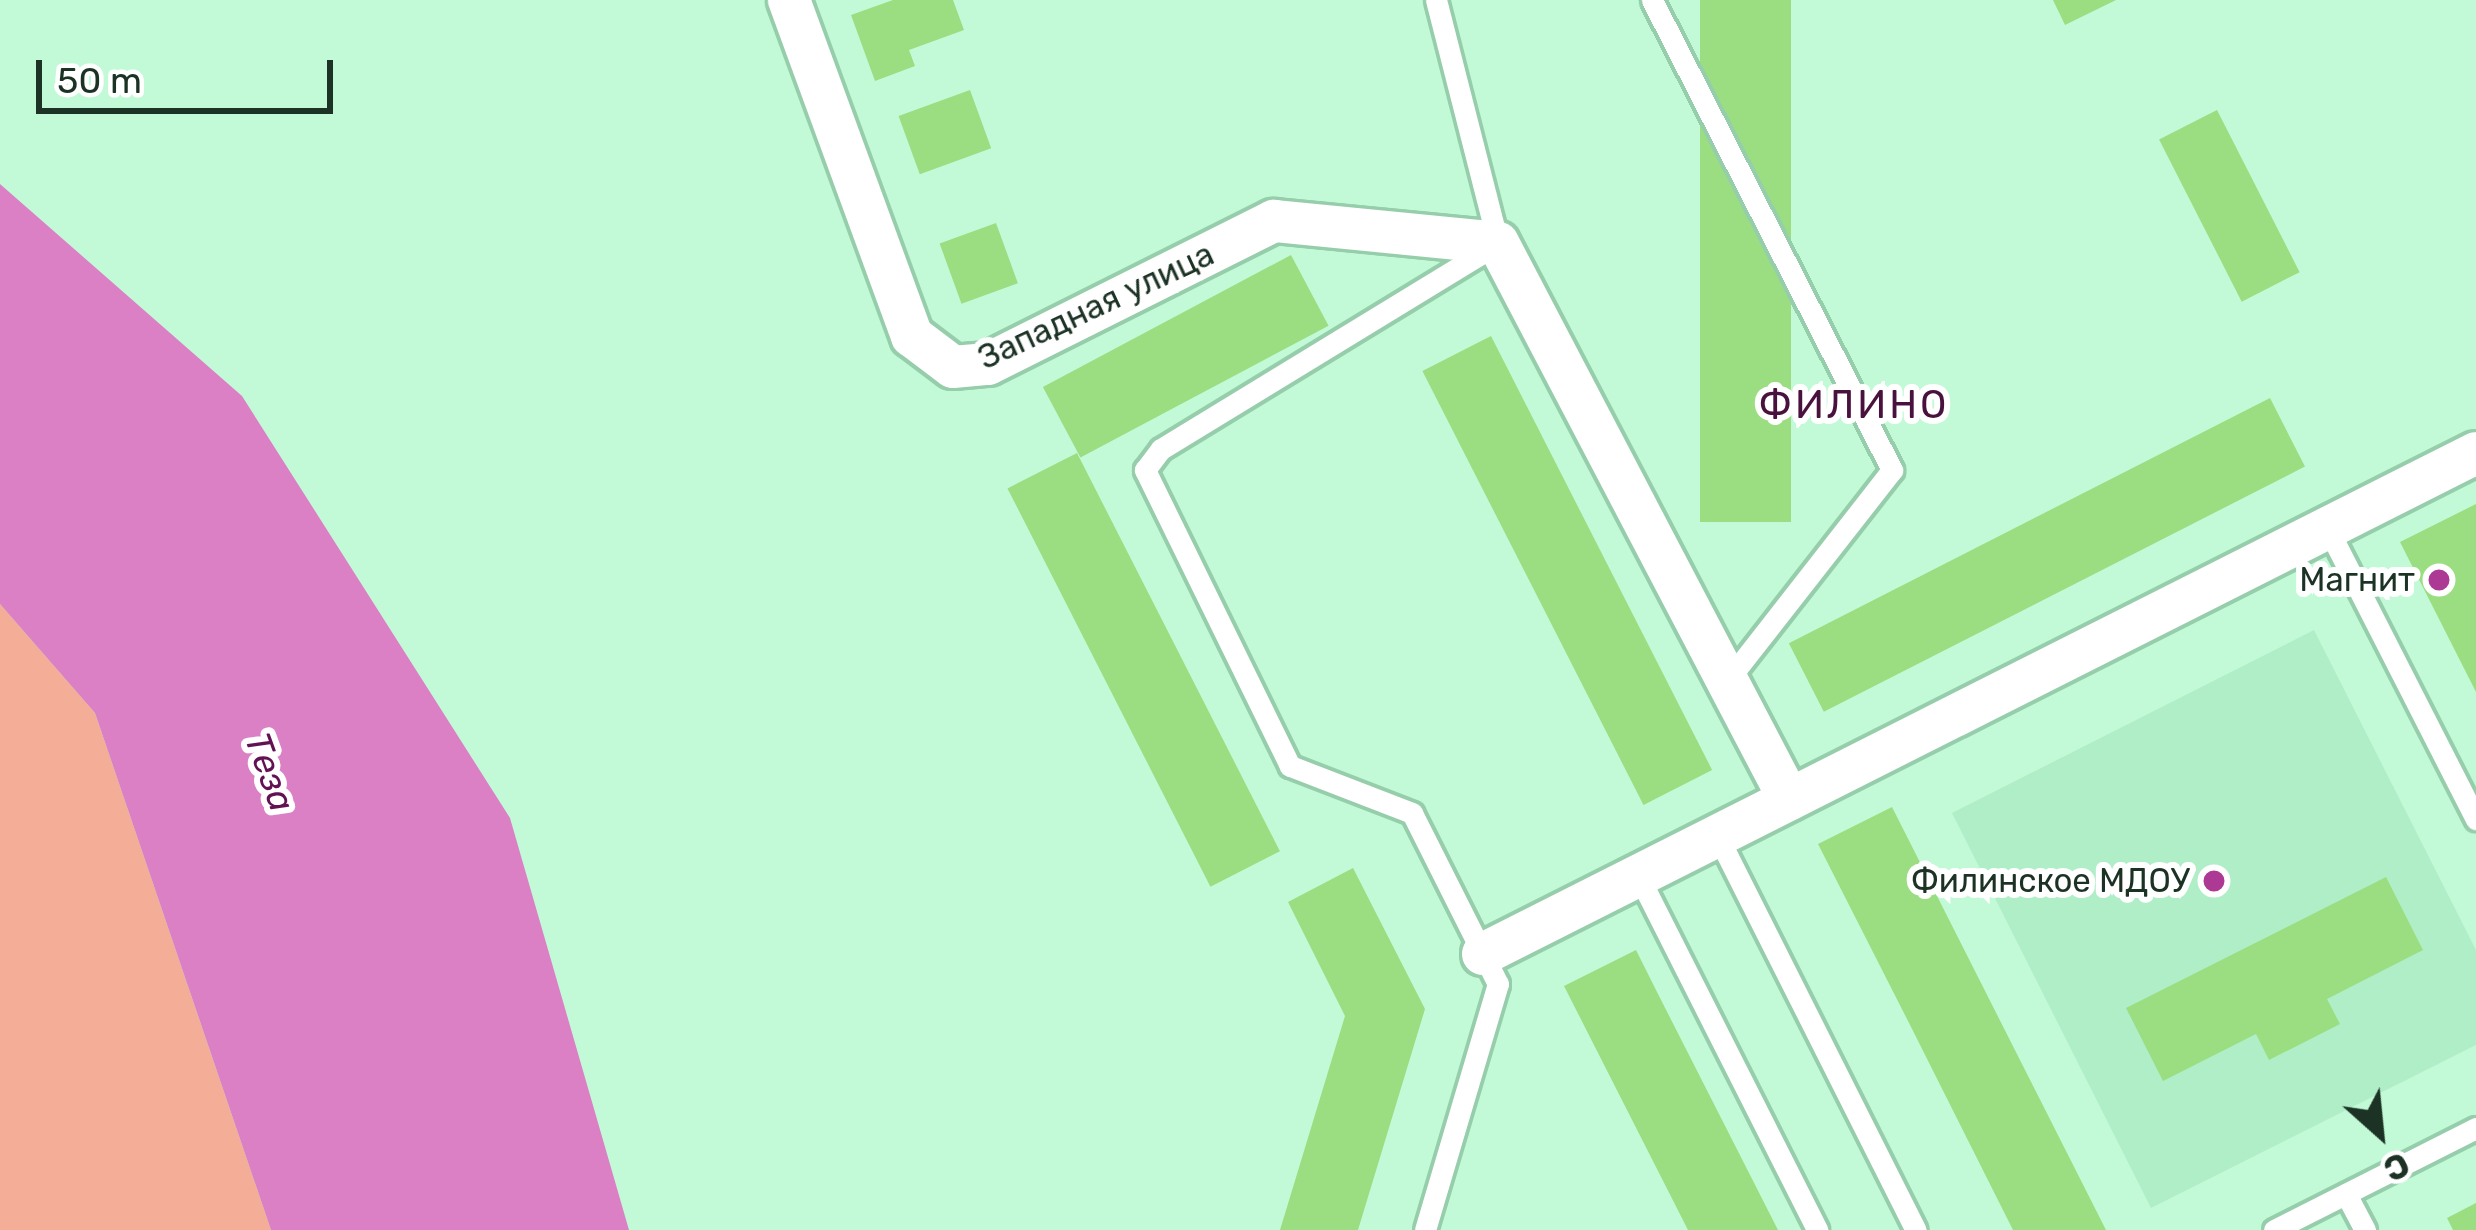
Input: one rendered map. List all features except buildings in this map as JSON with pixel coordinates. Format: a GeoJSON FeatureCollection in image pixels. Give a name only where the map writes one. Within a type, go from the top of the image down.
{"type":"FeatureCollection","features":[{"type":"Feature","properties":{"kind":"street","name":"Западная улица"},"geometry":{"type":"LineString","coordinates":[[789,0],[912,336],[953,367],[988,364],[1274,221],[1498,243]]}},
{"type":"Feature","properties":{"kind":"street"},"geometry":{"type":"LineString","coordinates":[[1498,243],[1789,799]]}},
{"type":"Feature","properties":{"kind":"street"},"geometry":{"type":"LineString","coordinates":[[1483,954],[2476,453]]}},
{"type":"Feature","properties":{"kind":"lane"},"geometry":{"type":"LineString","coordinates":[[1425,1230],[1498,984],[1412,813],[1290,766],[1145,470],[1161,449],[1498,243],[1436,0]]}},
{"type":"Feature","properties":{"kind":"lane"},"geometry":{"type":"LineString","coordinates":[[1652,0],[1892,470],[1728,680]]}},
{"type":"Feature","properties":{"kind":"lane"},"geometry":{"type":"LineString","coordinates":[[2327,527],[2476,818]]}},
{"type":"Feature","properties":{"kind":"lane"},"geometry":{"type":"LineString","coordinates":[[1717,835],[1916,1230]]}},
{"type":"Feature","properties":{"kind":"lane"},"geometry":{"type":"LineString","coordinates":[[1638,875],[1817,1230]]}},
{"type":"Feature","properties":{"kind":"lane"},"geometry":{"type":"LineString","coordinates":[[2274,1230],[2476,1128]]}},
{"type":"Feature","properties":{"kind":"lane"},"geometry":{"type":"LineString","coordinates":[[2346,1194],[2365,1230]]}},
{"type":"Feature","properties":{"kind":"shaded area"},"geometry":{"type":"Polygon","coordinates":[[[0,604],[95,713],[271,1230],[0,1230],[0,604]]]}},
{"type":"Feature","properties":{"kind":"shaded area","name":"Филинское МДОУ"},"geometry":{"type":"Polygon","coordinates":[[[2314,630],[2476,950],[2476,1045],[2151,1208],[1952,813],[2314,630]]]}},
{"type":"Feature","properties":{"kind":"water","name":"Теза"},"geometry":{"type":"Polygon","coordinates":[[[0,184],[242,396],[510,818],[629,1230],[271,1230],[95,713],[0,604],[0,184]]]}},
{"type":"Feature","properties":{"kind":"place","name":"Магнит"},"geometry":{"type":"Point","coordinates":[2439,580]}},
{"type":"Feature","properties":{"kind":"place","name":"Филинское МДОУ"},"geometry":{"type":"Point","coordinates":[2214,881]}},
{"type":"Feature","properties":{"kind":"district","name":"ФИЛИНО"},"geometry":{"type":"Point","coordinates":[1854,405]}}]}
